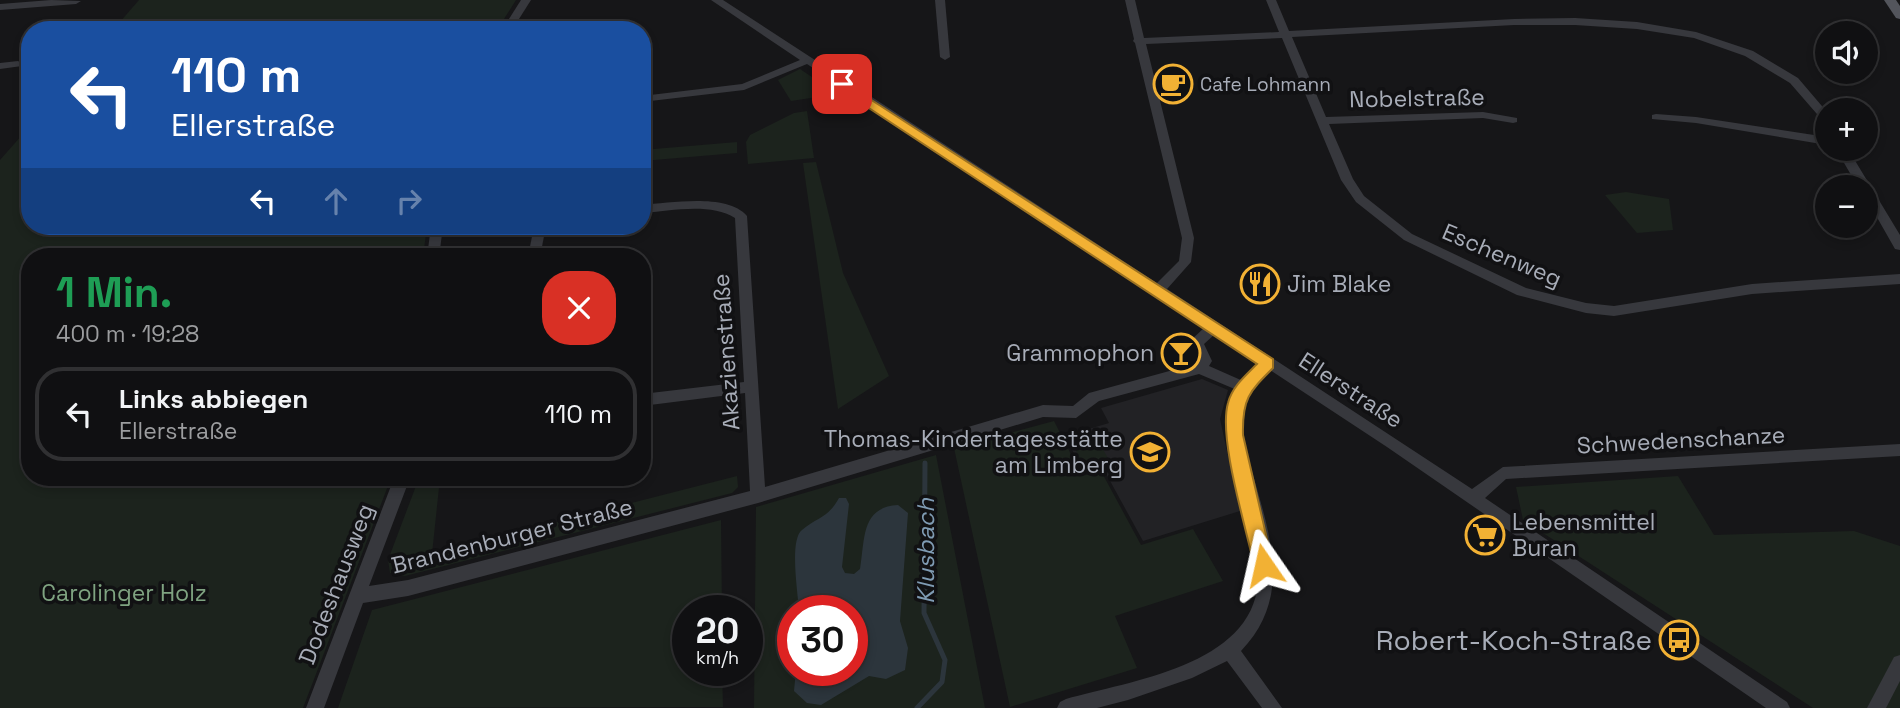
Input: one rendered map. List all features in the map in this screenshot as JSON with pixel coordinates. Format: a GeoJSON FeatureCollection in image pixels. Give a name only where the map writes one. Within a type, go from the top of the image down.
{"type":"FeatureCollection","features":[{"type":"Feature","properties":{"kind":"main road"},"geometry":{"type":"LineString","coordinates":[[1890,0],[1900,15]]}},
{"type":"Feature","properties":{"kind":"street"},"geometry":{"type":"LineString","coordinates":[[513,21],[526,0]]}},
{"type":"Feature","properties":{"kind":"street","name":"Ellerstraße"},"geometry":{"type":"LineString","coordinates":[[716,0],[1473,498],[1615,598],[1781,708]]}},
{"type":"Feature","properties":{"kind":"street"},"geometry":{"type":"LineString","coordinates":[[940,0],[944,57]]}},
{"type":"Feature","properties":{"kind":"street"},"geometry":{"type":"LineString","coordinates":[[1130,0],[1188,238],[1185,262],[1157,291]]}},
{"type":"Feature","properties":{"kind":"street","name":"Eschenweg"},"geometry":{"type":"LineString","coordinates":[[1271,0],[1347,180],[1360,199],[1383,220],[1408,237],[1490,278],[1553,302],[1614,310],[1752,289],[1900,279]]}},
{"type":"Feature","properties":{"kind":"street"},"geometry":{"type":"LineString","coordinates":[[0,7],[76,1]]}},
{"type":"Feature","properties":{"kind":"street"},"geometry":{"type":"LineString","coordinates":[[1138,41],[1286,35],[1559,17],[1656,16]]}},
{"type":"Feature","properties":{"kind":"street"},"geometry":{"type":"LineString","coordinates":[[1679,20],[1717,30],[1776,58],[1808,85],[1815,98]]}},
{"type":"Feature","properties":{"kind":"street"},"geometry":{"type":"LineString","coordinates":[[651,98],[715,93],[744,87],[806,61]]}},
{"type":"Feature","properties":{"kind":"street"},"geometry":{"type":"LineString","coordinates":[[0,66],[18,64]]}},
{"type":"Feature","properties":{"kind":"street","name":"Nobelstraße"},"geometry":{"type":"LineString","coordinates":[[1322,121],[1483,115],[1513,120]]}},
{"type":"Feature","properties":{"kind":"street"},"geometry":{"type":"LineString","coordinates":[[1656,117],[1696,120],[1815,139]]}},
{"type":"Feature","properties":{"kind":"street","name":"Akazienstraße"},"geometry":{"type":"LineString","coordinates":[[651,209],[733,208],[741,216],[758,496]]}},
{"type":"Feature","properties":{"kind":"street"},"geometry":{"type":"LineString","coordinates":[[1878,210],[1900,246]]}},
{"type":"Feature","properties":{"kind":"street"},"geometry":{"type":"LineString","coordinates":[[1214,328],[1196,342],[1205,361],[1200,368],[1244,387]]}},
{"type":"Feature","properties":{"kind":"street"},"geometry":{"type":"LineString","coordinates":[[1066,708],[1184,672],[1229,650],[1255,619],[1266,582],[1262,547],[1234,435],[1236,402],[1244,387],[1268,363]]}},
{"type":"Feature","properties":{"kind":"street","name":"Brandenburger Straße"},"geometry":{"type":"LineString","coordinates":[[357,596],[432,582],[758,496],[1044,411],[1076,412],[1094,397],[1200,368]]}},
{"type":"Feature","properties":{"kind":"street"},"geometry":{"type":"LineString","coordinates":[[651,399],[751,387]]}},
{"type":"Feature","properties":{"kind":"street","name":"Schwedenschanze"},"geometry":{"type":"LineString","coordinates":[[1473,498],[1503,473],[1900,450]]}},
{"type":"Feature","properties":{"kind":"street","name":"Dodeshausweg"},"geometry":{"type":"LineString","coordinates":[[315,708],[399,486]]}},
{"type":"Feature","properties":{"kind":"street"},"geometry":{"type":"LineString","coordinates":[[1229,650],[1273,708]]}},
{"type":"Feature","properties":{"kind":"street"},"geometry":{"type":"LineString","coordinates":[[1876,708],[1900,663]]}},
{"type":"Feature","properties":{"kind":"shaded area","name":"Thomas-Kindertagesstätte am Limberg"},"geometry":{"type":"Polygon","coordinates":[[[1202,379],[1228,390],[1220,419],[1240,511],[1143,541],[1103,468],[1084,473],[1065,436],[1109,423],[1101,408],[1202,379]]]}},
{"type":"Feature","properties":{"kind":"shaded area"},"geometry":{"type":"Polygon","coordinates":[[[839,498],[846,498],[849,504],[842,567],[845,573],[854,574],[860,569],[864,536],[871,518],[886,507],[898,505],[908,513],[900,621],[908,648],[905,670],[886,679],[868,677],[868,595],[798,595],[795,567],[798,536],[835,505],[839,498]]]}},
{"type":"Feature","properties":{"kind":"shaded area"},"geometry":{"type":"Polygon","coordinates":[[[794,686],[852,686],[821,705],[807,703],[794,691],[794,686]]]}},
{"type":"Feature","properties":{"kind":"green space"},"geometry":{"type":"Polygon","coordinates":[[[139,0],[516,0],[503,21],[121,21],[139,0]]]}},
{"type":"Feature","properties":{"kind":"green space"},"geometry":{"type":"Polygon","coordinates":[[[800,69],[837,94],[791,101],[778,80],[800,69]]]}},
{"type":"Feature","properties":{"kind":"green space"},"geometry":{"type":"Polygon","coordinates":[[[807,111],[814,158],[748,164],[746,142],[750,135],[794,113],[807,111]]]}},
{"type":"Feature","properties":{"kind":"green space","name":"Carolinger Holz"},"geometry":{"type":"Polygon","coordinates":[[[21,136],[21,235],[426,235],[424,248],[21,248],[21,486],[388,486],[303,708],[0,708],[0,160],[21,136]]]}},
{"type":"Feature","properties":{"kind":"green space"},"geometry":{"type":"Polygon","coordinates":[[[737,142],[737,153],[651,160],[651,149],[737,142]]]}},
{"type":"Feature","properties":{"kind":"green space"},"geometry":{"type":"Polygon","coordinates":[[[816,162],[843,273],[889,376],[838,409],[803,163],[816,162]]]}},
{"type":"Feature","properties":{"kind":"green space"},"geometry":{"type":"Polygon","coordinates":[[[1626,192],[1669,199],[1673,230],[1637,233],[1605,195],[1626,192]]]}},
{"type":"Feature","properties":{"kind":"green space"},"geometry":{"type":"Polygon","coordinates":[[[1054,421],[1082,476],[1101,471],[1141,545],[1193,529],[1223,581],[1115,616],[1137,668],[1010,707],[954,448],[1054,421]]]}},
{"type":"Feature","properties":{"kind":"green space"},"geometry":{"type":"Polygon","coordinates":[[[1093,431],[1110,462],[1086,469],[1069,438],[1093,431]]]}},
{"type":"Feature","properties":{"kind":"green space"},"geometry":{"type":"Polygon","coordinates":[[[936,455],[985,708],[754,708],[754,686],[763,686],[763,595],[755,595],[756,507],[936,455]]]}},
{"type":"Feature","properties":{"kind":"green space"},"geometry":{"type":"Polygon","coordinates":[[[737,476],[738,487],[732,493],[405,576],[390,573],[388,560],[416,486],[439,486],[432,554],[737,476]]]}},
{"type":"Feature","properties":{"kind":"green space"},"geometry":{"type":"Polygon","coordinates":[[[1678,476],[1714,535],[1854,531],[1900,546],[1900,708],[1813,708],[1523,520],[1516,487],[1678,476]]]}},
{"type":"Feature","properties":{"kind":"green space"},"geometry":{"type":"Polygon","coordinates":[[[721,520],[722,595],[672,595],[672,686],[722,686],[723,707],[338,708],[372,610],[721,520]]]}},
{"type":"Feature","properties":{"kind":"waterway","name":"Klusbach"},"geometry":{"type":"LineString","coordinates":[[917,708],[942,682],[945,660],[924,613],[925,463]]}},
{"type":"Feature","properties":{"kind":"place","name":"Cafe Lohmann"},"geometry":{"type":"Point","coordinates":[1173,84]}},
{"type":"Feature","properties":{"kind":"place","name":"Jim Blake"},"geometry":{"type":"Point","coordinates":[1260,284]}},
{"type":"Feature","properties":{"kind":"place","name":"Grammophon"},"geometry":{"type":"Point","coordinates":[1181,353]}},
{"type":"Feature","properties":{"kind":"place","name":"Thomas-Kindertagesstätte am Limberg"},"geometry":{"type":"Point","coordinates":[1150,452]}},
{"type":"Feature","properties":{"kind":"place","name":"Lebensmittel Buran"},"geometry":{"type":"Point","coordinates":[1485,535]}},
{"type":"Feature","properties":{"kind":"place","name":"Robert-Koch-Straße"},"geometry":{"type":"Point","coordinates":[1679,640]}},
{"type":"Feature","properties":{"kind":"route"},"geometry":{"type":"LineString","coordinates":[[842,84],[1268,363],[1244,387],[1236,402],[1234,418],[1234,435],[1264,565]]}}]}
